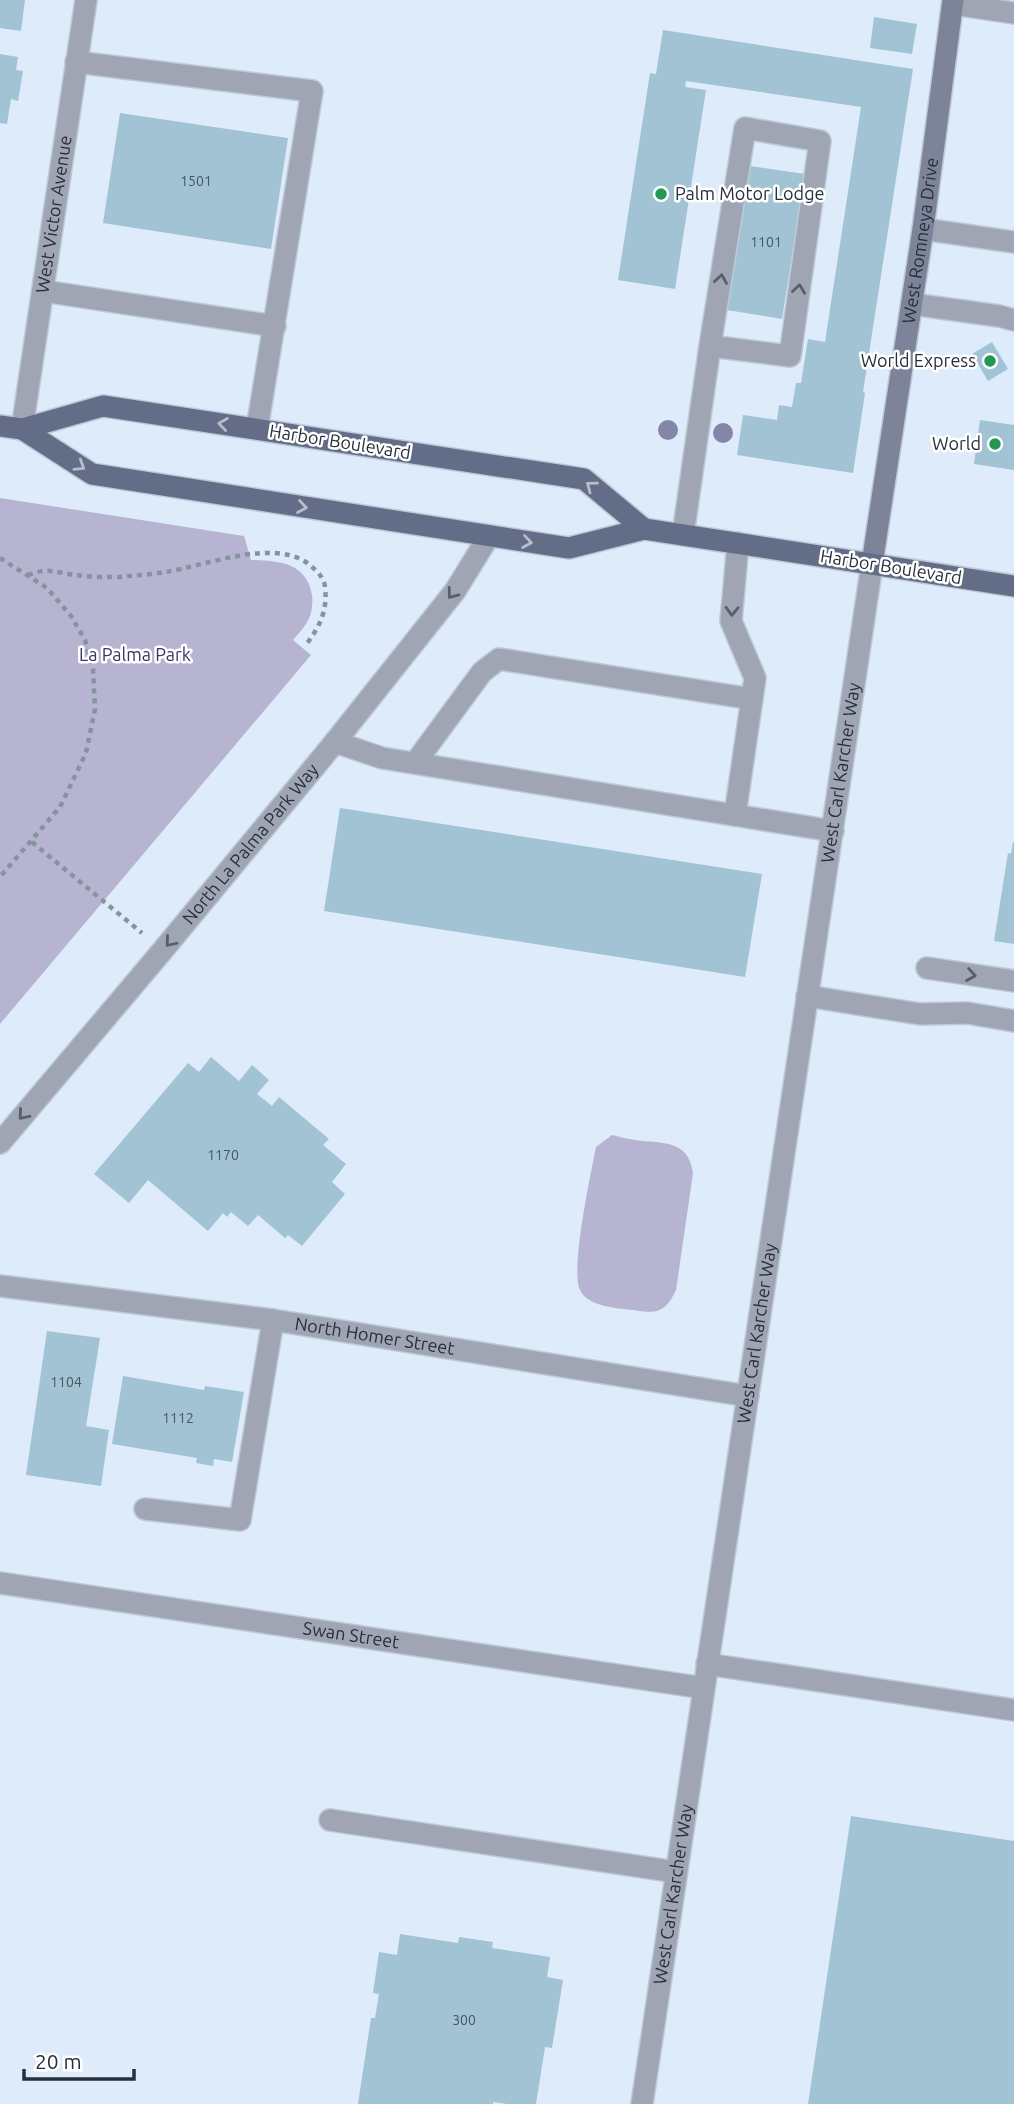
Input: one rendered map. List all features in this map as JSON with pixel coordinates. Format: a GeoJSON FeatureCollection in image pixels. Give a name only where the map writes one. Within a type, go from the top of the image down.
{"type":"FeatureCollection","features":[{"type":"Feature","properties":{"kind":"main road","name":"Harbor Boulevard"},"geometry":{"type":"LineString","coordinates":[[0,426],[22,429],[103,406],[584,479],[644,529]]}},
{"type":"Feature","properties":{"kind":"main road","name":"Harbor Boulevard"},"geometry":{"type":"LineString","coordinates":[[22,429],[92,474],[569,548],[644,529],[1014,586]]}},
{"type":"Feature","properties":{"kind":"street","name":"West Victor Avenue"},"geometry":{"type":"LineString","coordinates":[[22,429],[86,0]]}},
{"type":"Feature","properties":{"kind":"street"},"geometry":{"type":"LineString","coordinates":[[953,2],[1014,13]]}},
{"type":"Feature","properties":{"kind":"street","name":"West Romneya Drive"},"geometry":{"type":"LineString","coordinates":[[872,564],[923,229],[953,2]]}},
{"type":"Feature","properties":{"kind":"street"},"geometry":{"type":"LineString","coordinates":[[76,62],[312,91],[257,429]]}},
{"type":"Feature","properties":{"kind":"street"},"geometry":{"type":"LineString","coordinates":[[682,535],[710,346],[744,128],[820,141],[790,356],[710,346]]}},
{"type":"Feature","properties":{"kind":"street"},"geometry":{"type":"LineString","coordinates":[[923,229],[1014,242]]}},
{"type":"Feature","properties":{"kind":"street"},"geometry":{"type":"LineString","coordinates":[[43,291],[275,326]]}},
{"type":"Feature","properties":{"kind":"street"},"geometry":{"type":"LineString","coordinates":[[912,304],[1014,320]]}},
{"type":"Feature","properties":{"kind":"street","name":"North La Palma Park Way"},"geometry":{"type":"LineString","coordinates":[[0,1143],[335,742],[454,592],[489,536]]}},
{"type":"Feature","properties":{"kind":"street"},"geometry":{"type":"LineString","coordinates":[[735,815],[755,678],[731,621],[738,543]]}},
{"type":"Feature","properties":{"kind":"street","name":"West Carl Karcher Way"},"geometry":{"type":"LineString","coordinates":[[642,2104],[872,564]]}},
{"type":"Feature","properties":{"kind":"street"},"geometry":{"type":"LineString","coordinates":[[415,763],[482,672],[499,659],[752,699]]}},
{"type":"Feature","properties":{"kind":"street"},"geometry":{"type":"LineString","coordinates":[[335,742],[382,758],[832,831]]}},
{"type":"Feature","properties":{"kind":"street"},"geometry":{"type":"LineString","coordinates":[[927,968],[1014,981]]}},
{"type":"Feature","properties":{"kind":"street"},"geometry":{"type":"LineString","coordinates":[[807,996],[920,1014],[967,1013],[1014,1021]]}},
{"type":"Feature","properties":{"kind":"street","name":"North Homer Street"},"geometry":{"type":"LineString","coordinates":[[0,1286],[272,1320],[748,1396]]}},
{"type":"Feature","properties":{"kind":"street"},"geometry":{"type":"LineString","coordinates":[[145,1509],[240,1520],[272,1320]]}},
{"type":"Feature","properties":{"kind":"street","name":"Swan Street"},"geometry":{"type":"LineString","coordinates":[[0,1583],[704,1688]]}},
{"type":"Feature","properties":{"kind":"street"},"geometry":{"type":"LineString","coordinates":[[707,1664],[1014,1710]]}},
{"type":"Feature","properties":{"kind":"street"},"geometry":{"type":"LineString","coordinates":[[330,1821],[676,1872]]}},
{"type":"Feature","properties":{"kind":"path"},"geometry":{"type":"LineString","coordinates":[[28,575],[43,571],[79,576],[125,577],[166,572],[250,553],[268,552],[291,556],[307,562],[318,572],[324,583],[326,598],[323,615],[319,628],[305,646]]}},
{"type":"Feature","properties":{"kind":"path"},"geometry":{"type":"LineString","coordinates":[[0,558],[47,588],[71,616],[85,640],[93,669],[95,709],[86,753],[60,807],[0,877]]}},
{"type":"Feature","properties":{"kind":"path"},"geometry":{"type":"LineString","coordinates":[[32,842],[163,950]]}},
{"type":"Feature","properties":{"kind":"green space","name":"La Palma Park"},"geometry":{"type":"Polygon","coordinates":[[[0,498],[244,536],[251,560],[281,563],[304,576],[309,584],[312,602],[309,619],[293,640],[311,655],[0,1024],[0,498]]]}},
{"type":"Feature","properties":{"kind":"green space"},"geometry":{"type":"Polygon","coordinates":[[[612,1135],[673,1145],[686,1154],[693,1173],[676,1290],[668,1303],[659,1310],[641,1311],[604,1306],[589,1300],[580,1290],[579,1242],[596,1147],[612,1135]]]}},
{"type":"Feature","properties":{"kind":"building"},"geometry":{"type":"Polygon","coordinates":[[[0,0],[25,0],[21,31],[0,28],[0,0]]]}},
{"type":"Feature","properties":{"kind":"building"},"geometry":{"type":"Polygon","coordinates":[[[874,17],[917,24],[912,54],[870,48],[874,17]]]}},
{"type":"Feature","properties":{"kind":"building","name":"Palm Motor Lodge"},"geometry":{"type":"Polygon","coordinates":[[[663,30],[913,69],[853,473],[737,455],[743,415],[777,420],[779,405],[792,407],[796,383],[801,383],[808,339],[825,342],[861,107],[686,81],[685,87],[706,90],[675,289],[618,280],[650,73],[656,74],[663,30]]]}},
{"type":"Feature","properties":{"kind":"building"},"geometry":{"type":"Polygon","coordinates":[[[0,54],[18,57],[16,70],[23,71],[18,101],[11,99],[7,124],[0,123],[0,54]]]}},
{"type":"Feature","properties":{"kind":"building"},"geometry":{"type":"Polygon","coordinates":[[[120,113],[288,138],[271,249],[103,223],[120,113]]]}},
{"type":"Feature","properties":{"kind":"building","name":"Palm Motor Lodge"},"geometry":{"type":"Polygon","coordinates":[[[750,166],[805,174],[782,319],[727,310],[750,166]]]}},
{"type":"Feature","properties":{"kind":"building","name":"World Express"},"geometry":{"type":"Polygon","coordinates":[[[992,342],[1008,369],[988,381],[972,354],[992,342]]]}},
{"type":"Feature","properties":{"kind":"building","name":"World"},"geometry":{"type":"Polygon","coordinates":[[[980,420],[1014,425],[1014,470],[974,464],[980,420]]]}},
{"type":"Feature","properties":{"kind":"building"},"geometry":{"type":"Polygon","coordinates":[[[340,808],[762,874],[745,977],[324,911],[340,808]]]}},
{"type":"Feature","properties":{"kind":"building"},"geometry":{"type":"Polygon","coordinates":[[[1013,842],[1014,944],[994,941],[1008,853],[1011,854],[1013,842]]]}},
{"type":"Feature","properties":{"kind":"building"},"geometry":{"type":"Polygon","coordinates":[[[211,1057],[239,1081],[252,1065],[269,1080],[257,1094],[272,1106],[279,1097],[329,1139],[323,1145],[346,1164],[332,1182],[345,1194],[302,1246],[288,1235],[285,1238],[258,1215],[248,1226],[231,1212],[227,1217],[223,1213],[208,1231],[148,1180],[129,1203],[94,1174],[188,1063],[199,1072],[211,1057]]]}},
{"type":"Feature","properties":{"kind":"building"},"geometry":{"type":"Polygon","coordinates":[[[47,1331],[100,1338],[86,1426],[109,1430],[101,1486],[26,1475],[47,1331]]]}},
{"type":"Feature","properties":{"kind":"building"},"geometry":{"type":"Polygon","coordinates":[[[123,1376],[204,1390],[205,1386],[244,1392],[232,1462],[214,1459],[213,1466],[196,1463],[197,1458],[112,1444],[123,1376]]]}},
{"type":"Feature","properties":{"kind":"building"},"geometry":{"type":"Polygon","coordinates":[[[851,1816],[1014,1841],[1014,2104],[808,2104],[851,1816]]]}},
{"type":"Feature","properties":{"kind":"building"},"geometry":{"type":"Polygon","coordinates":[[[400,1934],[458,1943],[459,1937],[493,1942],[492,1948],[550,1957],[547,1977],[563,1980],[552,2048],[545,2047],[536,2104],[358,2104],[371,2018],[375,2018],[379,1994],[373,1993],[379,1952],[397,1955],[400,1934]]]}},
{"type":"Feature","properties":{"kind":"place","name":"Palm Motor Lodge"},"geometry":{"type":"Point","coordinates":[661,194]}},
{"type":"Feature","properties":{"kind":"place","name":"World Express"},"geometry":{"type":"Point","coordinates":[990,361]}},
{"type":"Feature","properties":{"kind":"place","name":"World"},"geometry":{"type":"Point","coordinates":[995,444]}}]}
